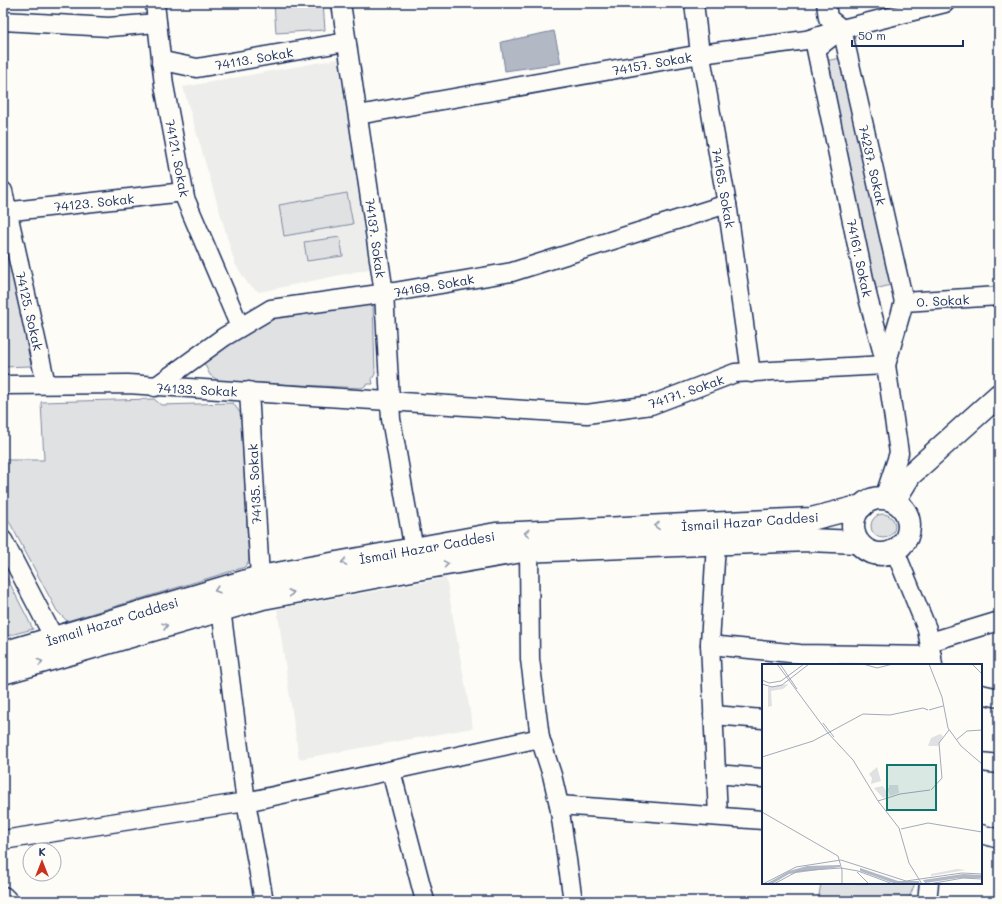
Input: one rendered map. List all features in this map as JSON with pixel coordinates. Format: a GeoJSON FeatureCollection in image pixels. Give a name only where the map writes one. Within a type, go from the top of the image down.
{"type":"FeatureCollection","features":[{"type":"Feature","properties":{"kind":"main road"},"geometry":{"type":"LineString","coordinates":[[889,499],[910,475],[999,395]]}},
{"type":"Feature","properties":{"kind":"main road"},"geometry":{"type":"LineString","coordinates":[[876,498],[889,499],[906,513],[910,530],[902,546],[895,551],[878,555],[870,552],[857,542],[853,527],[854,519],[862,506],[876,498]]}},
{"type":"Feature","properties":{"kind":"main road","name":"İsmail Hazar Caddesi"},"geometry":{"type":"LineString","coordinates":[[3,673],[221,609],[415,560],[496,534],[811,519],[862,506]]}},
{"type":"Feature","properties":{"kind":"main road","name":"İsmail Hazar Caddesi"},"geometry":{"type":"LineString","coordinates":[[3,653],[260,577],[415,560],[529,551],[808,540],[857,542]]}},
{"type":"Feature","properties":{"kind":"main road"},"geometry":{"type":"LineString","coordinates":[[3,898],[6,901]]}},
{"type":"Feature","properties":{"kind":"street","name":"74121. Sokak"},"geometry":{"type":"LineString","coordinates":[[155,3],[161,63],[184,192],[240,327]]}},
{"type":"Feature","properties":{"kind":"street","name":"74137. Sokak"},"geometry":{"type":"LineString","coordinates":[[341,3],[384,293],[391,419],[415,560]]}},
{"type":"Feature","properties":{"kind":"street","name":"74165. Sokak"},"geometry":{"type":"LineString","coordinates":[[694,3],[701,54],[727,204],[751,373]]}},
{"type":"Feature","properties":{"kind":"street"},"geometry":{"type":"LineString","coordinates":[[826,3],[828,18],[842,29],[894,3]]}},
{"type":"Feature","properties":{"kind":"street","name":"74157. Sokak"},"geometry":{"type":"LineString","coordinates":[[358,115],[701,54],[806,40],[842,29],[945,3]]}},
{"type":"Feature","properties":{"kind":"street"},"geometry":{"type":"LineString","coordinates":[[3,21],[109,27],[157,24]]}},
{"type":"Feature","properties":{"kind":"street","name":"74237. Sokak"},"geometry":{"type":"LineString","coordinates":[[842,29],[904,302]]}},
{"type":"Feature","properties":{"kind":"street","name":"74161. Sokak"},"geometry":{"type":"LineString","coordinates":[[842,29],[816,49],[868,298],[886,365],[899,453],[889,499]]}},
{"type":"Feature","properties":{"kind":"street","name":"74113. Sokak"},"geometry":{"type":"LineString","coordinates":[[161,63],[168,62],[197,68],[346,42]]}},
{"type":"Feature","properties":{"kind":"street","name":"74125. Sokak"},"geometry":{"type":"LineString","coordinates":[[3,192],[5,212],[46,384]]}},
{"type":"Feature","properties":{"kind":"street","name":"74123. Sokak"},"geometry":{"type":"LineString","coordinates":[[5,212],[184,192]]}},
{"type":"Feature","properties":{"kind":"street","name":"74169. Sokak"},"geometry":{"type":"LineString","coordinates":[[155,387],[196,356],[240,327],[272,309],[384,293],[512,272],[727,204]]}},
{"type":"Feature","properties":{"kind":"street","name":"0. Sokak"},"geometry":{"type":"LineString","coordinates":[[886,365],[904,302],[999,296]]}},
{"type":"Feature","properties":{"kind":"street","name":"74171. Sokak"},"geometry":{"type":"LineString","coordinates":[[390,402],[587,414],[650,405],[735,373],[886,365]]}},
{"type":"Feature","properties":{"kind":"street","name":"74133. Sokak"},"geometry":{"type":"LineString","coordinates":[[3,385],[128,384],[214,391],[249,391],[390,402]]}},
{"type":"Feature","properties":{"kind":"street","name":"74135. Sokak"},"geometry":{"type":"LineString","coordinates":[[249,391],[260,577]]}},
{"type":"Feature","properties":{"kind":"street"},"geometry":{"type":"LineString","coordinates":[[3,540],[54,638]]}},
{"type":"Feature","properties":{"kind":"street"},"geometry":{"type":"LineString","coordinates":[[716,544],[710,645],[718,816]]}},
{"type":"Feature","properties":{"kind":"street"},"geometry":{"type":"LineString","coordinates":[[529,551],[530,659],[540,738],[552,775],[559,805],[573,901]]}},
{"type":"Feature","properties":{"kind":"street"},"geometry":{"type":"LineString","coordinates":[[895,551],[927,629],[931,654]]}},
{"type":"Feature","properties":{"kind":"street"},"geometry":{"type":"LineString","coordinates":[[221,609],[246,802],[264,901]]}},
{"type":"Feature","properties":{"kind":"street"},"geometry":{"type":"LineString","coordinates":[[710,645],[800,654],[931,654],[999,621]]}},
{"type":"Feature","properties":{"kind":"street"},"geometry":{"type":"LineString","coordinates":[[982,694],[999,698]]}},
{"type":"Feature","properties":{"kind":"street"},"geometry":{"type":"LineString","coordinates":[[713,715],[762,719]]}},
{"type":"Feature","properties":{"kind":"street"},"geometry":{"type":"LineString","coordinates":[[3,840],[246,802],[540,738]]}},
{"type":"Feature","properties":{"kind":"street"},"geometry":{"type":"LineString","coordinates":[[982,762],[999,764]]}},
{"type":"Feature","properties":{"kind":"street"},"geometry":{"type":"LineString","coordinates":[[391,771],[425,901]]}},
{"type":"Feature","properties":{"kind":"street"},"geometry":{"type":"LineString","coordinates":[[716,774],[762,778]]}},
{"type":"Feature","properties":{"kind":"street"},"geometry":{"type":"LineString","coordinates":[[559,805],[762,820]]}},
{"type":"Feature","properties":{"kind":"street"},"geometry":{"type":"LineString","coordinates":[[982,834],[999,839]]}},
{"type":"Feature","properties":{"kind":"street"},"geometry":{"type":"LineString","coordinates":[[927,901],[929,884]]}},
{"type":"Feature","properties":{"kind":"shaded area"},"geometry":{"type":"Polygon","coordinates":[[[274,3],[323,3],[325,30],[276,33],[274,3]]]}},
{"type":"Feature","properties":{"kind":"shaded area"},"geometry":{"type":"Polygon","coordinates":[[[554,31],[561,63],[505,71],[501,42],[554,31]]]}},
{"type":"Feature","properties":{"kind":"shaded area"},"geometry":{"type":"Polygon","coordinates":[[[344,58],[374,268],[259,292],[248,284],[235,264],[183,87],[344,58]]]}},
{"type":"Feature","properties":{"kind":"shaded area"},"geometry":{"type":"Polygon","coordinates":[[[841,58],[891,285],[875,289],[825,61],[841,58]]]}},
{"type":"Feature","properties":{"kind":"shaded area"},"geometry":{"type":"Polygon","coordinates":[[[347,193],[353,224],[284,236],[279,205],[347,193]]]}},
{"type":"Feature","properties":{"kind":"shaded area"},"geometry":{"type":"Polygon","coordinates":[[[3,237],[16,284],[31,366],[3,367],[3,237]]]}},
{"type":"Feature","properties":{"kind":"shaded area"},"geometry":{"type":"Polygon","coordinates":[[[340,237],[343,256],[307,261],[304,242],[340,237]]]}},
{"type":"Feature","properties":{"kind":"shaded area"},"geometry":{"type":"Polygon","coordinates":[[[373,303],[375,374],[372,379],[373,384],[368,384],[362,388],[219,381],[210,375],[203,361],[275,317],[373,303]]]}},
{"type":"Feature","properties":{"kind":"shaded area"},"geometry":{"type":"Polygon","coordinates":[[[154,399],[161,405],[233,403],[241,414],[249,560],[245,567],[67,621],[57,611],[3,510],[3,460],[44,460],[41,402],[154,399]]]}},
{"type":"Feature","properties":{"kind":"shaded area"},"geometry":{"type":"Polygon","coordinates":[[[878,514],[888,514],[895,521],[895,531],[888,538],[878,538],[871,531],[871,521],[878,514]]]}},
{"type":"Feature","properties":{"kind":"shaded area"},"geometry":{"type":"Polygon","coordinates":[[[3,570],[33,629],[3,637],[3,570]]]}},
{"type":"Feature","properties":{"kind":"shaded area"},"geometry":{"type":"Polygon","coordinates":[[[446,578],[473,728],[299,759],[277,609],[446,578]]]}},
{"type":"Feature","properties":{"kind":"shaded area"},"geometry":{"type":"Polygon","coordinates":[[[821,884],[915,884],[908,901],[818,901],[821,884]]]}}]}
